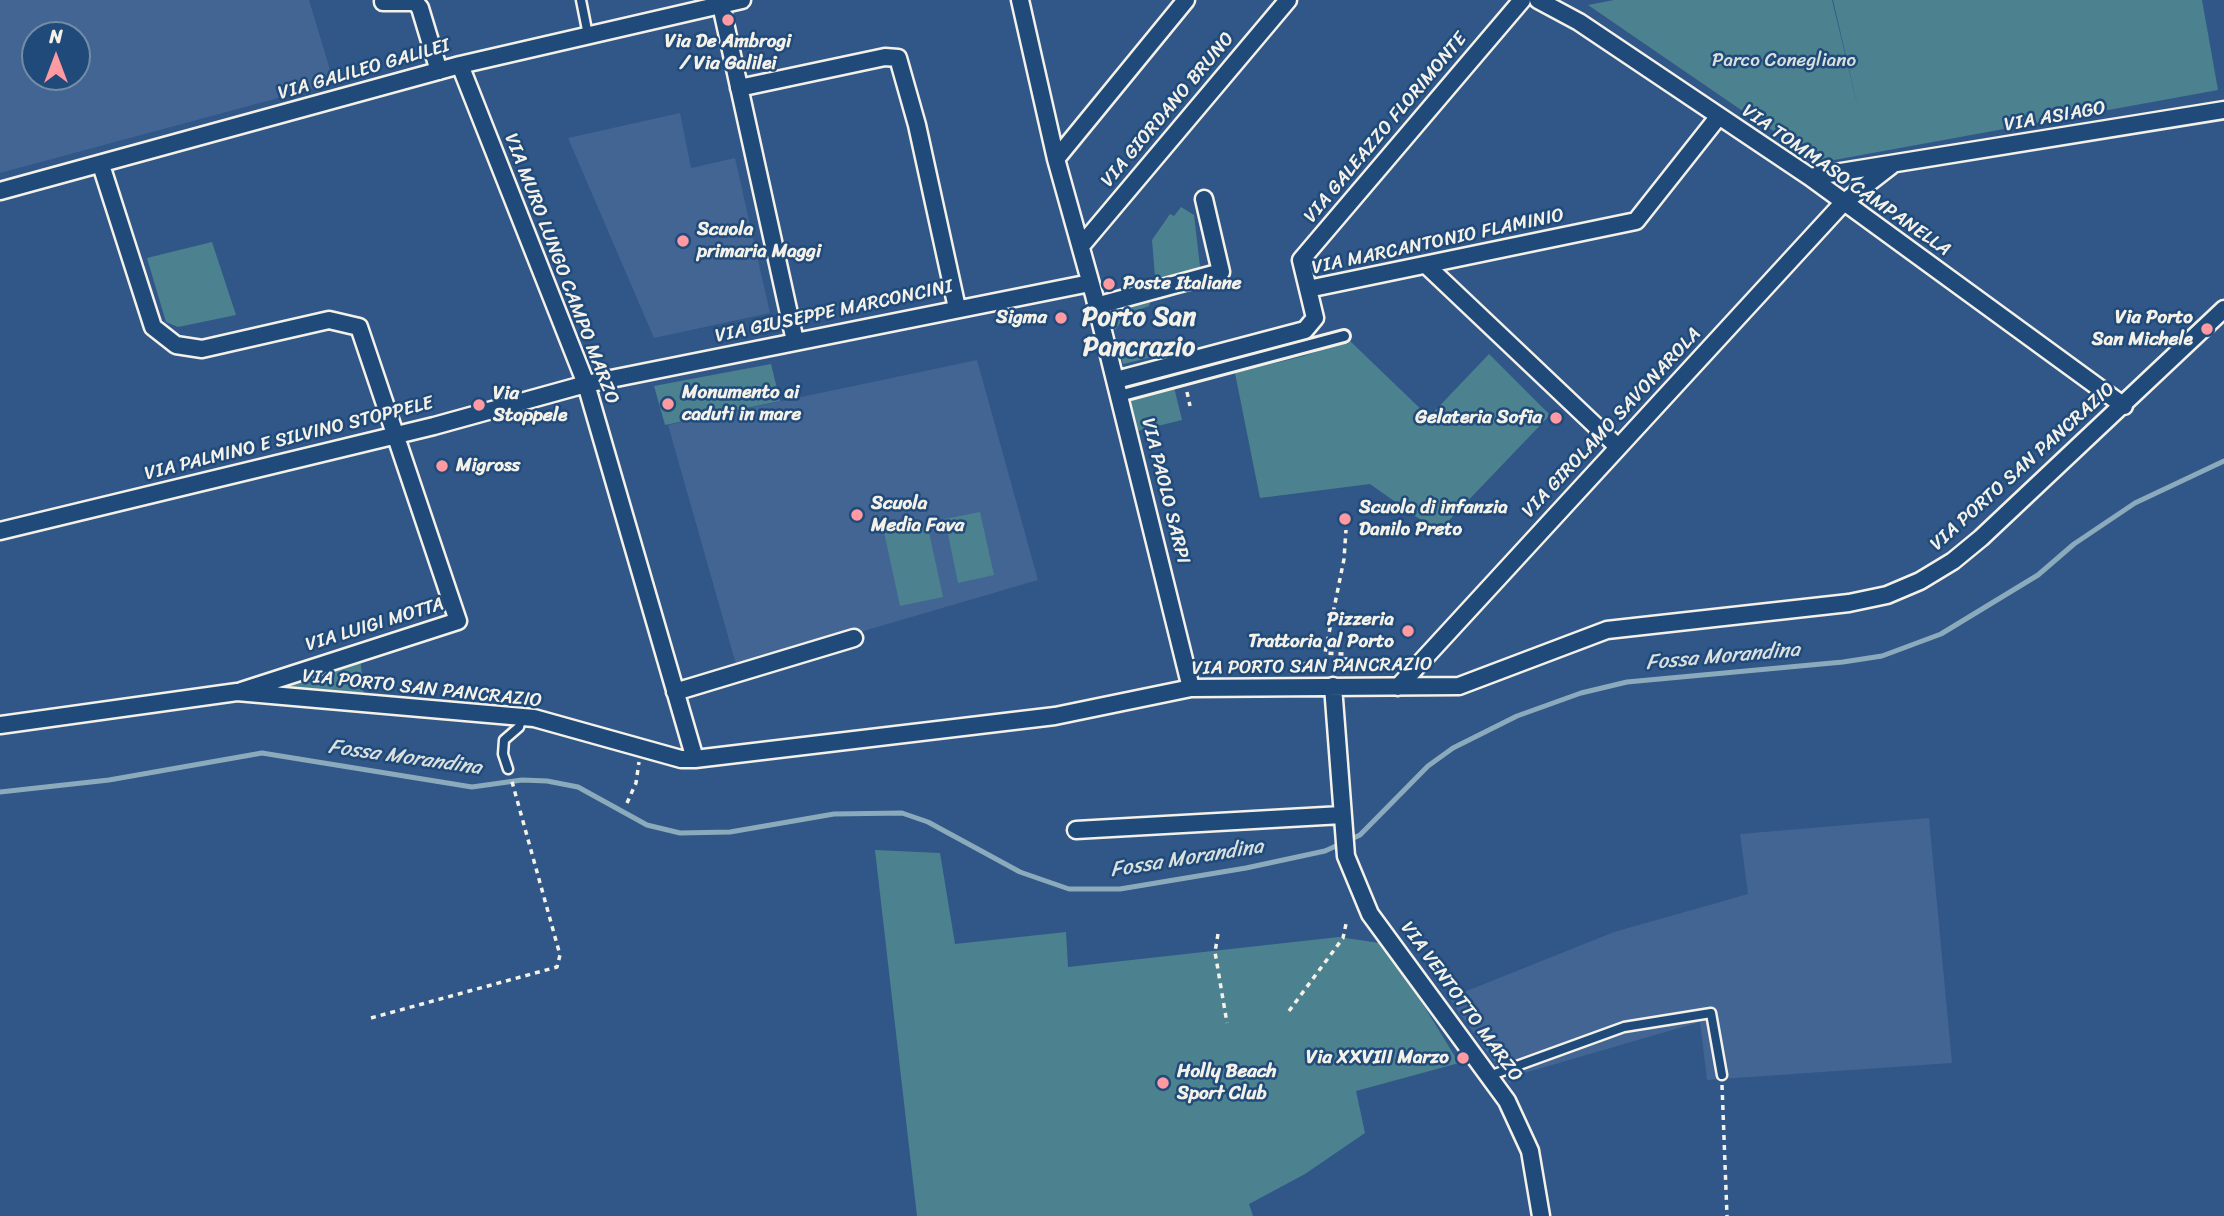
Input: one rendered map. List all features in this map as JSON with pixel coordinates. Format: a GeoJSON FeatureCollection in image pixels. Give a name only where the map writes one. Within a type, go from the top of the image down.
{"type":"FeatureCollection","features":[{"type":"Feature","properties":{"kind":"street","name":"VIA GALILEO GALILEI"},"geometry":{"type":"LineString","coordinates":[[0,191],[460,65],[742,0]]}},
{"type":"Feature","properties":{"kind":"street","name":"VIA PAOLO SARPI"},"geometry":{"type":"LineString","coordinates":[[1020,0],[1056,159],[1118,388],[1191,688]]}},
{"type":"Feature","properties":{"kind":"street"},"geometry":{"type":"LineString","coordinates":[[1056,159],[1186,0]]}},
{"type":"Feature","properties":{"kind":"street","name":"VIA GIORDANO BRUNO"},"geometry":{"type":"LineString","coordinates":[[1081,246],[1288,0]]}},
{"type":"Feature","properties":{"kind":"street","name":"VIA GALEAZZO FLORIMONTE"},"geometry":{"type":"LineString","coordinates":[[1308,289],[1301,260],[1522,0]]}},
{"type":"Feature","properties":{"kind":"street","name":"VIA TOMMASO CAMPANELLA"},"geometry":{"type":"LineString","coordinates":[[1538,0],[1579,22],[1810,177],[2124,406]]}},
{"type":"Feature","properties":{"kind":"street"},"geometry":{"type":"LineString","coordinates":[[383,2],[415,2],[420,8],[439,71]]}},
{"type":"Feature","properties":{"kind":"street"},"geometry":{"type":"LineString","coordinates":[[721,5],[795,341]]}},
{"type":"Feature","properties":{"kind":"street"},"geometry":{"type":"LineString","coordinates":[[740,88],[885,57],[898,58],[917,125],[957,308]]}},
{"type":"Feature","properties":{"kind":"street","name":"VIA MURO LUNGO CAMPO MARZO"},"geometry":{"type":"LineString","coordinates":[[460,65],[586,384],[695,759]]}},
{"type":"Feature","properties":{"kind":"street","name":"VIA ASIAGO"},"geometry":{"type":"LineString","coordinates":[[1810,177],[2224,110]]}},
{"type":"Feature","properties":{"kind":"street","name":"VIA MARCANTONIO FLAMINIO"},"geometry":{"type":"LineString","coordinates":[[1118,388],[1305,330],[1315,318],[1308,289],[1636,221],[1719,116]]}},
{"type":"Feature","properties":{"kind":"street"},"geometry":{"type":"LineString","coordinates":[[101,165],[153,327],[176,345],[202,349],[329,320],[359,327],[395,435]]}},
{"type":"Feature","properties":{"kind":"street","name":"VIA ASIAGO"},"geometry":{"type":"LineString","coordinates":[[1843,203],[1892,165]]}},
{"type":"Feature","properties":{"kind":"street"},"geometry":{"type":"LineString","coordinates":[[1096,306],[1222,272],[1204,199]]}},
{"type":"Feature","properties":{"kind":"street","name":"VIA GIROLAMO SAVONAROLA"},"geometry":{"type":"LineString","coordinates":[[1398,687],[1415,679],[1618,447],[1843,203]]}},
{"type":"Feature","properties":{"kind":"street"},"geometry":{"type":"LineString","coordinates":[[1426,265],[1618,447]]}},
{"type":"Feature","properties":{"kind":"street","name":"VIA GIUSEPPE MARCONCINI"},"geometry":{"type":"LineString","coordinates":[[586,384],[1090,282]]}},
{"type":"Feature","properties":{"kind":"street","name":"VIA PORTO SAN PANCRAZIO"},"geometry":{"type":"LineString","coordinates":[[1415,679],[1459,686],[1607,630],[1849,603],[1887,595],[1920,581],[1953,561],[2124,406],[2224,309]]}},
{"type":"Feature","properties":{"kind":"street"},"geometry":{"type":"LineString","coordinates":[[1118,388],[1344,336]]}},
{"type":"Feature","properties":{"kind":"street","name":"VIA PALMINO E SILVINO STOPPELE"},"geometry":{"type":"LineString","coordinates":[[0,531],[395,435],[586,384]]}},
{"type":"Feature","properties":{"kind":"street","name":"VIA LUIGI MOTTA"},"geometry":{"type":"LineString","coordinates":[[237,692],[458,621],[395,435]]}},
{"type":"Feature","properties":{"kind":"street"},"geometry":{"type":"LineString","coordinates":[[675,692],[855,638]]}},
{"type":"Feature","properties":{"kind":"street","name":"VIA VENTOTTO MARZO"},"geometry":{"type":"LineString","coordinates":[[1333,686],[1346,856],[1370,914],[1507,1101],[1530,1151],[1541,1216]]}},
{"type":"Feature","properties":{"kind":"street","name":"VIA PORTO SAN PANCRAZIO"},"geometry":{"type":"LineString","coordinates":[[0,725],[237,692],[522,717],[681,760],[1055,716],[1191,688],[1398,687]]}},
{"type":"Feature","properties":{"kind":"street"},"geometry":{"type":"LineString","coordinates":[[1076,830],[1342,815]]}},
{"type":"Feature","properties":{"kind":"lane"},"geometry":{"type":"LineString","coordinates":[[581,0],[589,35]]}},
{"type":"Feature","properties":{"kind":"lane"},"geometry":{"type":"LineString","coordinates":[[508,769],[503,754],[504,740],[519,727],[522,717]]}},
{"type":"Feature","properties":{"kind":"lane"},"geometry":{"type":"LineString","coordinates":[[1489,1076],[1625,1027],[1711,1013],[1722,1075]]}},
{"type":"Feature","properties":{"kind":"path"},"geometry":{"type":"LineString","coordinates":[[1290,686],[1292,666],[1346,659],[1345,654],[1325,653],[1344,559],[1346,530]]}},
{"type":"Feature","properties":{"kind":"path"},"geometry":{"type":"LineString","coordinates":[[627,803],[636,783],[640,760]]}},
{"type":"Feature","properties":{"kind":"path"},"geometry":{"type":"LineString","coordinates":[[371,1018],[558,967],[560,955],[508,769]]}},
{"type":"Feature","properties":{"kind":"path"},"geometry":{"type":"LineString","coordinates":[[1289,1011],[1343,938],[1346,924]]}},
{"type":"Feature","properties":{"kind":"path"},"geometry":{"type":"LineString","coordinates":[[1218,934],[1215,952],[1227,1023]]}},
{"type":"Feature","properties":{"kind":"path"},"geometry":{"type":"LineString","coordinates":[[1722,1075],[1727,1216]]}},
{"type":"Feature","properties":{"kind":"shaded area"},"geometry":{"type":"Polygon","coordinates":[[[0,0],[309,0],[334,83],[0,173],[0,0]]]}},
{"type":"Feature","properties":{"kind":"shaded area","name":"Scuola primaria Maggi"},"geometry":{"type":"Polygon","coordinates":[[[680,113],[691,168],[735,158],[770,313],[654,338],[568,138],[680,113]]]}},
{"type":"Feature","properties":{"kind":"shaded area","name":"Scuola Media Fava"},"geometry":{"type":"Polygon","coordinates":[[[977,360],[1038,580],[737,668],[668,425],[977,360]]]}},
{"type":"Feature","properties":{"kind":"shaded area"},"geometry":{"type":"Polygon","coordinates":[[[1929,818],[1952,1063],[1707,1080],[1700,1022],[1514,1076],[1510,1084],[1449,998],[1614,932],[1748,894],[1740,834],[1929,818]]]}},
{"type":"Feature","properties":{"kind":"green space","name":"Parco Conegliano"},"geometry":{"type":"Polygon","coordinates":[[[1614,0],[1832,0],[1859,112],[1833,0],[2202,0],[2218,90],[1823,162],[1750,116],[1588,5],[1614,0]]]}},
{"type":"Feature","properties":{"kind":"green space"},"geometry":{"type":"Polygon","coordinates":[[[1181,207],[1194,215],[1201,275],[1156,289],[1152,240],[1170,214],[1174,216],[1181,207]]]}},
{"type":"Feature","properties":{"kind":"green space"},"geometry":{"type":"Polygon","coordinates":[[[212,242],[236,315],[178,327],[166,322],[147,258],[212,242]]]}},
{"type":"Feature","properties":{"kind":"green space"},"geometry":{"type":"Polygon","coordinates":[[[1151,300],[1149,306],[1127,314],[1115,330],[1110,310],[1151,300]]]}},
{"type":"Feature","properties":{"kind":"green space"},"geometry":{"type":"Polygon","coordinates":[[[1349,340],[1429,417],[1489,354],[1550,415],[1438,532],[1370,484],[1260,498],[1235,373],[1304,356],[1349,340]]]}},
{"type":"Feature","properties":{"kind":"green space"},"geometry":{"type":"Polygon","coordinates":[[[1118,344],[1134,352],[1159,350],[1164,354],[1123,364],[1118,344]]]}},
{"type":"Feature","properties":{"kind":"green space"},"geometry":{"type":"Polygon","coordinates":[[[771,364],[780,401],[665,425],[654,386],[771,364]]]}},
{"type":"Feature","properties":{"kind":"green space"},"geometry":{"type":"Polygon","coordinates":[[[1174,387],[1182,420],[1129,433],[1121,400],[1174,387]]]}},
{"type":"Feature","properties":{"kind":"green space"},"geometry":{"type":"Polygon","coordinates":[[[980,512],[994,575],[958,583],[945,519],[980,512]]]}},
{"type":"Feature","properties":{"kind":"green space"},"geometry":{"type":"Polygon","coordinates":[[[927,523],[943,597],[900,606],[884,532],[927,523]]]}},
{"type":"Feature","properties":{"kind":"green space"},"geometry":{"type":"Polygon","coordinates":[[[360,656],[364,695],[279,690],[280,685],[360,656]]]}},
{"type":"Feature","properties":{"kind":"green space","name":"Holly Beach Sport Club"},"geometry":{"type":"Polygon","coordinates":[[[875,850],[940,853],[955,944],[1066,932],[1068,967],[1339,937],[1386,944],[1459,1063],[1356,1091],[1365,1133],[1305,1174],[1249,1204],[1253,1216],[917,1216],[875,850]]]}},
{"type":"Feature","properties":{"kind":"waterway","name":"Fossa Morandina"},"geometry":{"type":"LineString","coordinates":[[0,792],[109,780],[262,753],[472,787],[522,780],[547,781],[578,787],[647,825],[680,833],[730,832],[834,814],[902,813],[928,822],[1020,872],[1069,889],[1120,889],[1246,868],[1325,851],[1360,835],[1428,766],[1453,748],[1517,716],[1581,693],[1627,682],[1882,656],[1941,634],[2038,575],[2074,544],[2135,503],[2224,461]]}},
{"type":"Feature","properties":{"kind":"place","name":"Via De Ambrogi / Via Galilei"},"geometry":{"type":"Point","coordinates":[728,20]}},
{"type":"Feature","properties":{"kind":"place","name":"Scuola primaria Maggi"},"geometry":{"type":"Point","coordinates":[683,241]}},
{"type":"Feature","properties":{"kind":"place","name":"Poste Italiane"},"geometry":{"type":"Point","coordinates":[1109,284]}},
{"type":"Feature","properties":{"kind":"place","name":"Sigma"},"geometry":{"type":"Point","coordinates":[1061,318]}},
{"type":"Feature","properties":{"kind":"place","name":"Via Porto San Michele"},"geometry":{"type":"Point","coordinates":[2207,329]}},
{"type":"Feature","properties":{"kind":"place","name":"Monumento ai caduti in mare"},"geometry":{"type":"Point","coordinates":[668,404]}},
{"type":"Feature","properties":{"kind":"place","name":"Via Stoppele"},"geometry":{"type":"Point","coordinates":[479,405]}},
{"type":"Feature","properties":{"kind":"place","name":"Gelateria Sofia"},"geometry":{"type":"Point","coordinates":[1556,418]}},
{"type":"Feature","properties":{"kind":"place","name":"Migross"},"geometry":{"type":"Point","coordinates":[442,466]}},
{"type":"Feature","properties":{"kind":"place","name":"Scuola Media Fava"},"geometry":{"type":"Point","coordinates":[857,515]}},
{"type":"Feature","properties":{"kind":"place","name":"Scuola di infanzia Danilo Preto"},"geometry":{"type":"Point","coordinates":[1345,519]}},
{"type":"Feature","properties":{"kind":"place","name":"Pizzeria Trattoria al Porto"},"geometry":{"type":"Point","coordinates":[1408,631]}},
{"type":"Feature","properties":{"kind":"place","name":"Via XXVIII Marzo"},"geometry":{"type":"Point","coordinates":[1463,1058]}},
{"type":"Feature","properties":{"kind":"place","name":"Holly Beach Sport Club"},"geometry":{"type":"Point","coordinates":[1163,1083]}},
{"type":"Feature","properties":{"kind":"district","name":"Porto San Pancrazio"},"geometry":{"type":"Point","coordinates":[1139,333]}}]}
